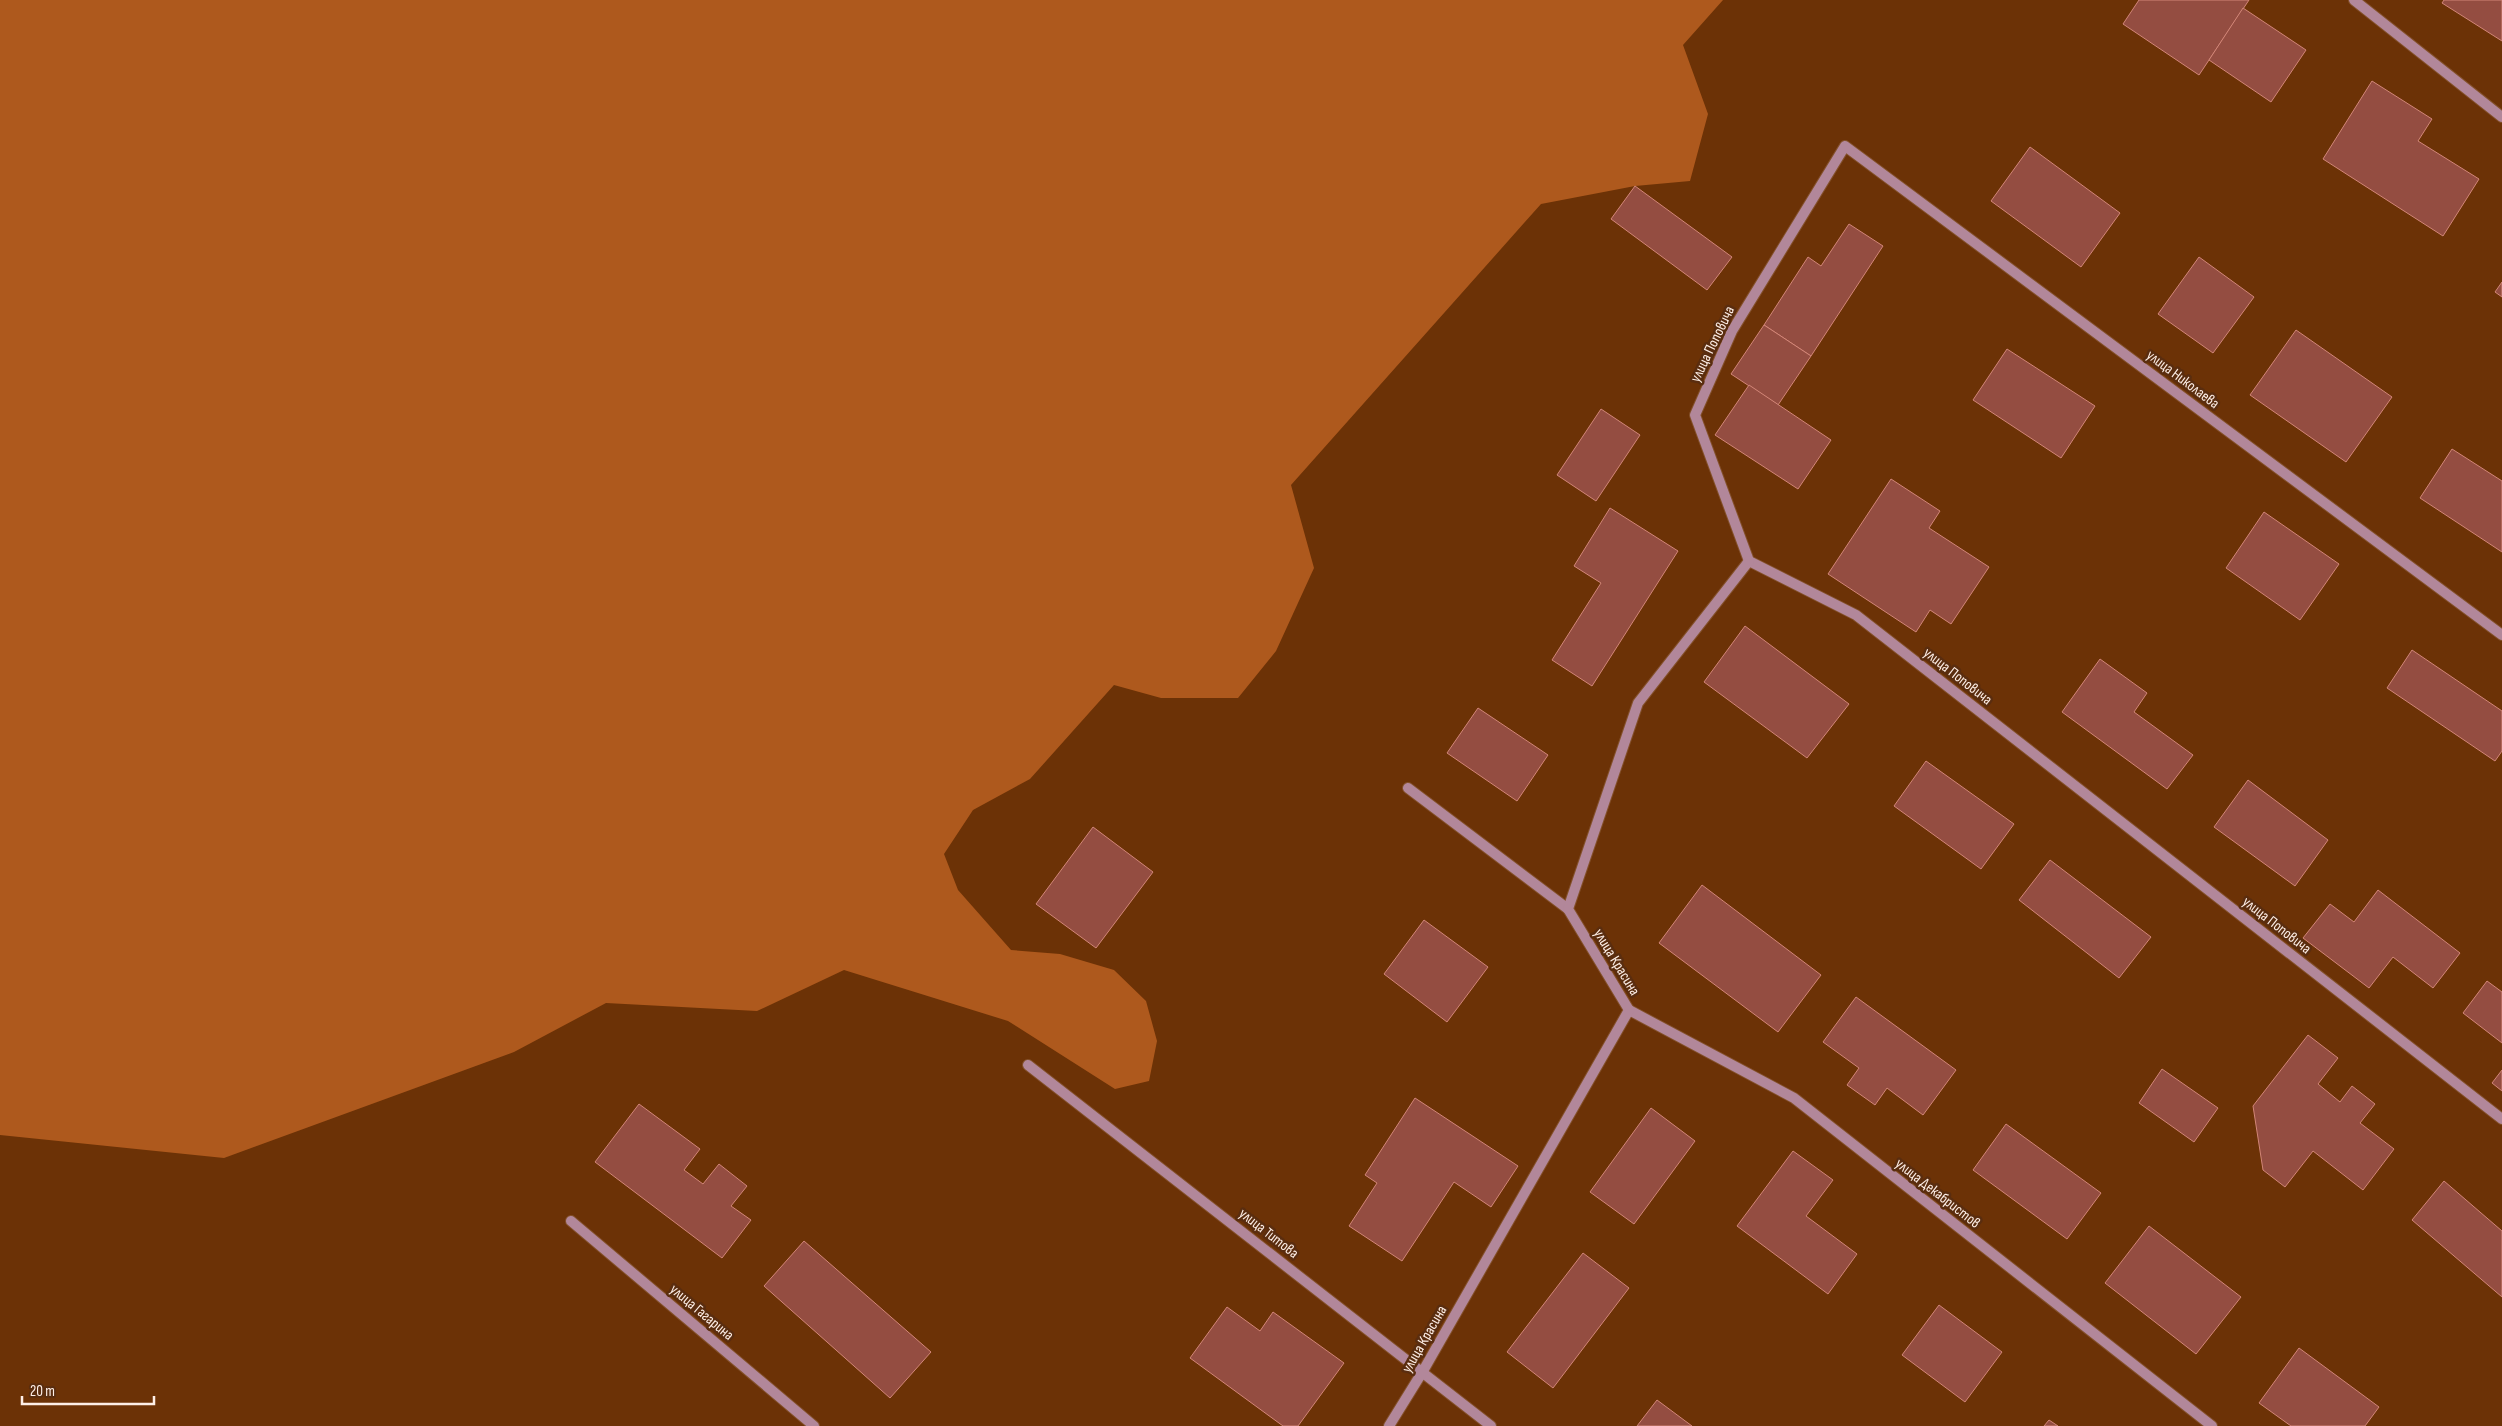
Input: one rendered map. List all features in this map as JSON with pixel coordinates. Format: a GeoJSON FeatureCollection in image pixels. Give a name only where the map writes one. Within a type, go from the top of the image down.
{"type":"FeatureCollection","features":[{"type":"Feature","properties":{"kind":"street"},"geometry":{"type":"LineString","coordinates":[[2354,0],[2502,117]]}},
{"type":"Feature","properties":{"kind":"street","name":"улица Поповича"},"geometry":{"type":"LineString","coordinates":[[1846,146],[1732,330],[1695,415],[1749,561],[1856,615],[2502,1119]]}},
{"type":"Feature","properties":{"kind":"street","name":"улица Николаева"},"geometry":{"type":"LineString","coordinates":[[1846,146],[2502,635]]}},
{"type":"Feature","properties":{"kind":"street"},"geometry":{"type":"LineString","coordinates":[[1408,788],[1568,909],[1638,703],[1749,561]]}},
{"type":"Feature","properties":{"kind":"street","name":"улица Красина"},"geometry":{"type":"LineString","coordinates":[[1388,1426],[1423,1371],[1629,1010],[1568,909]]}},
{"type":"Feature","properties":{"kind":"street","name":"улица Декабристов"},"geometry":{"type":"LineString","coordinates":[[1629,1010],[1794,1098],[2212,1426]]}},
{"type":"Feature","properties":{"kind":"street","name":"улица Титова"},"geometry":{"type":"LineString","coordinates":[[1028,1065],[1423,1371],[1491,1426]]}},
{"type":"Feature","properties":{"kind":"street","name":"улица Гагарина"},"geometry":{"type":"LineString","coordinates":[[571,1222],[814,1426]]}},
{"type":"Feature","properties":{"kind":"shaded area"},"geometry":{"type":"Polygon","coordinates":[[[0,0],[1723,0],[1683,45],[1708,114],[1690,181],[1635,186],[1541,204],[1291,485],[1314,568],[1276,651],[1238,698],[1161,698],[1114,685],[1030,779],[973,810],[944,854],[958,890],[1011,950],[1060,954],[1114,970],[1146,1001],[1157,1041],[1149,1081],[1115,1089],[1008,1021],[844,970],[757,1011],[606,1003],[514,1052],[224,1158],[0,1135],[0,0]]]}},
{"type":"Feature","properties":{"kind":"building"},"geometry":{"type":"Polygon","coordinates":[[[2139,0],[2249,0],[2199,75],[2123,24],[2139,0]]]}},
{"type":"Feature","properties":{"kind":"building"},"geometry":{"type":"Polygon","coordinates":[[[2444,0],[2502,0],[2502,41],[2442,3],[2444,0]]]}},
{"type":"Feature","properties":{"kind":"building"},"geometry":{"type":"Polygon","coordinates":[[[2243,8],[2306,50],[2271,102],[2209,60],[2243,8]]]}},
{"type":"Feature","properties":{"kind":"building"},"geometry":{"type":"Polygon","coordinates":[[[2372,81],[2432,119],[2418,141],[2479,179],[2443,236],[2323,159],[2372,81]]]}},
{"type":"Feature","properties":{"kind":"building"},"geometry":{"type":"Polygon","coordinates":[[[2030,147],[2120,213],[2081,267],[1991,201],[2030,147]]]}},
{"type":"Feature","properties":{"kind":"building"},"geometry":{"type":"Polygon","coordinates":[[[1635,186],[1732,257],[1707,290],[1611,219],[1635,186]]]}},
{"type":"Feature","properties":{"kind":"building"},"geometry":{"type":"Polygon","coordinates":[[[1849,224],[1883,246],[1811,356],[1764,325],[1808,257],[1821,266],[1849,224]]]}},
{"type":"Feature","properties":{"kind":"building"},"geometry":{"type":"Polygon","coordinates":[[[2199,257],[2254,297],[2213,353],[2158,314],[2199,257]]]}},
{"type":"Feature","properties":{"kind":"building"},"geometry":{"type":"Polygon","coordinates":[[[2502,282],[2502,297],[2495,292],[2502,282]]]}},
{"type":"Feature","properties":{"kind":"building"},"geometry":{"type":"Polygon","coordinates":[[[1764,325],[1811,356],[1778,405],[1731,374],[1764,325]]]}},
{"type":"Feature","properties":{"kind":"building"},"geometry":{"type":"Polygon","coordinates":[[[2296,330],[2392,397],[2346,462],[2250,395],[2296,330]]]}},
{"type":"Feature","properties":{"kind":"building"},"geometry":{"type":"Polygon","coordinates":[[[2007,349],[2095,406],[2061,458],[1973,400],[2007,349]]]}},
{"type":"Feature","properties":{"kind":"building"},"geometry":{"type":"Polygon","coordinates":[[[1749,385],[1831,440],[1798,489],[1715,435],[1749,385]]]}},
{"type":"Feature","properties":{"kind":"building"},"geometry":{"type":"Polygon","coordinates":[[[1601,409],[1640,435],[1596,501],[1557,475],[1601,409]]]}},
{"type":"Feature","properties":{"kind":"building"},"geometry":{"type":"Polygon","coordinates":[[[2452,449],[2502,481],[2502,552],[2420,498],[2452,449]]]}},
{"type":"Feature","properties":{"kind":"building"},"geometry":{"type":"Polygon","coordinates":[[[1891,479],[1940,511],[1929,528],[1989,567],[1951,624],[1930,610],[1916,632],[1828,574],[1891,479]]]}},
{"type":"Feature","properties":{"kind":"building"},"geometry":{"type":"Polygon","coordinates":[[[1610,508],[1678,551],[1592,686],[1552,660],[1601,583],[1574,566],[1610,508]]]}},
{"type":"Feature","properties":{"kind":"building"},"geometry":{"type":"Polygon","coordinates":[[[2264,512],[2339,564],[2300,620],[2226,568],[2264,512]]]}},
{"type":"Feature","properties":{"kind":"building"},"geometry":{"type":"Polygon","coordinates":[[[1745,626],[1849,704],[1807,758],[1704,682],[1745,626]]]}},
{"type":"Feature","properties":{"kind":"building"},"geometry":{"type":"Polygon","coordinates":[[[2412,650],[2502,711],[2502,751],[2495,761],[2387,688],[2412,650]]]}},
{"type":"Feature","properties":{"kind":"building"},"geometry":{"type":"Polygon","coordinates":[[[2100,659],[2147,693],[2134,712],[2193,755],[2167,789],[2062,712],[2100,659]]]}},
{"type":"Feature","properties":{"kind":"building"},"geometry":{"type":"Polygon","coordinates":[[[1478,708],[1548,755],[1517,801],[1447,753],[1478,708]]]}},
{"type":"Feature","properties":{"kind":"building"},"geometry":{"type":"Polygon","coordinates":[[[1926,761],[2014,824],[1981,869],[1894,806],[1926,761]]]}},
{"type":"Feature","properties":{"kind":"building"},"geometry":{"type":"Polygon","coordinates":[[[2248,780],[2328,840],[2295,886],[2214,827],[2248,780]]]}},
{"type":"Feature","properties":{"kind":"building"},"geometry":{"type":"Polygon","coordinates":[[[1093,827],[1153,872],[1096,948],[1036,904],[1093,827]]]}},
{"type":"Feature","properties":{"kind":"building"},"geometry":{"type":"Polygon","coordinates":[[[2050,860],[2151,937],[2119,978],[2019,900],[2050,860]]]}},
{"type":"Feature","properties":{"kind":"building"},"geometry":{"type":"Polygon","coordinates":[[[1702,885],[1821,975],[1778,1032],[1659,943],[1702,885]]]}},
{"type":"Feature","properties":{"kind":"building"},"geometry":{"type":"Polygon","coordinates":[[[2378,890],[2460,953],[2433,988],[2393,957],[2369,988],[2303,938],[2330,904],[2354,922],[2378,890]]]}},
{"type":"Feature","properties":{"kind":"building"},"geometry":{"type":"Polygon","coordinates":[[[1424,920],[1488,967],[1447,1022],[1384,974],[1424,920]]]}},
{"type":"Feature","properties":{"kind":"building"},"geometry":{"type":"Polygon","coordinates":[[[2487,981],[2502,992],[2502,1043],[2463,1013],[2487,981]]]}},
{"type":"Feature","properties":{"kind":"building"},"geometry":{"type":"Polygon","coordinates":[[[1856,997],[1956,1070],[1923,1115],[1887,1088],[1875,1105],[1847,1085],[1859,1068],[1823,1042],[1856,997]]]}},
{"type":"Feature","properties":{"kind":"building"},"geometry":{"type":"Polygon","coordinates":[[[2308,1035],[2338,1058],[2318,1084],[2340,1102],[2352,1086],[2375,1104],[2360,1123],[2394,1149],[2363,1190],[2313,1151],[2285,1187],[2263,1170],[2253,1106],[2308,1035]]]}},
{"type":"Feature","properties":{"kind":"building"},"geometry":{"type":"Polygon","coordinates":[[[2162,1069],[2218,1108],[2194,1142],[2139,1103],[2162,1069]]]}},
{"type":"Feature","properties":{"kind":"building"},"geometry":{"type":"Polygon","coordinates":[[[2502,1070],[2502,1091],[2492,1083],[2502,1070]]]}},
{"type":"Feature","properties":{"kind":"building"},"geometry":{"type":"Polygon","coordinates":[[[1415,1098],[1518,1166],[1491,1207],[1454,1182],[1402,1261],[1349,1226],[1377,1183],[1365,1175],[1415,1098]]]}},
{"type":"Feature","properties":{"kind":"building"},"geometry":{"type":"Polygon","coordinates":[[[639,1104],[700,1149],[684,1170],[703,1184],[719,1164],[747,1186],[731,1206],[751,1220],[722,1258],[595,1162],[639,1104]]]}},
{"type":"Feature","properties":{"kind":"building"},"geometry":{"type":"Polygon","coordinates":[[[1651,1108],[1695,1141],[1634,1224],[1590,1192],[1651,1108]]]}},
{"type":"Feature","properties":{"kind":"building"},"geometry":{"type":"Polygon","coordinates":[[[2006,1124],[2101,1193],[2067,1239],[1973,1170],[2006,1124]]]}},
{"type":"Feature","properties":{"kind":"building"},"geometry":{"type":"Polygon","coordinates":[[[1793,1151],[1833,1180],[1806,1216],[1857,1254],[1828,1294],[1737,1226],[1793,1151]]]}},
{"type":"Feature","properties":{"kind":"building"},"geometry":{"type":"Polygon","coordinates":[[[2444,1181],[2502,1231],[2502,1297],[2412,1220],[2444,1181]]]}},
{"type":"Feature","properties":{"kind":"building"},"geometry":{"type":"Polygon","coordinates":[[[2149,1226],[2241,1297],[2196,1354],[2105,1283],[2149,1226]]]}},
{"type":"Feature","properties":{"kind":"building"},"geometry":{"type":"Polygon","coordinates":[[[804,1241],[931,1352],[890,1398],[764,1286],[804,1241]]]}},
{"type":"Feature","properties":{"kind":"building"},"geometry":{"type":"Polygon","coordinates":[[[1583,1253],[1629,1288],[1553,1388],[1507,1352],[1583,1253]]]}},
{"type":"Feature","properties":{"kind":"building"},"geometry":{"type":"Polygon","coordinates":[[[1939,1305],[2002,1352],[1965,1402],[1902,1355],[1939,1305]]]}},
{"type":"Feature","properties":{"kind":"building"},"geometry":{"type":"Polygon","coordinates":[[[1227,1307],[1260,1331],[1273,1312],[1344,1363],[1298,1426],[1283,1426],[1190,1358],[1227,1307]]]}},
{"type":"Feature","properties":{"kind":"building"},"geometry":{"type":"Polygon","coordinates":[[[2299,1348],[2379,1407],[2365,1426],[2291,1426],[2259,1403],[2299,1348]]]}},
{"type":"Feature","properties":{"kind":"building"},"geometry":{"type":"Polygon","coordinates":[[[1657,1400],[1692,1426],[1637,1426],[1657,1400]]]}},
{"type":"Feature","properties":{"kind":"building"},"geometry":{"type":"Polygon","coordinates":[[[2049,1420],[2058,1426],[2044,1426],[2049,1420]]]}}]}
